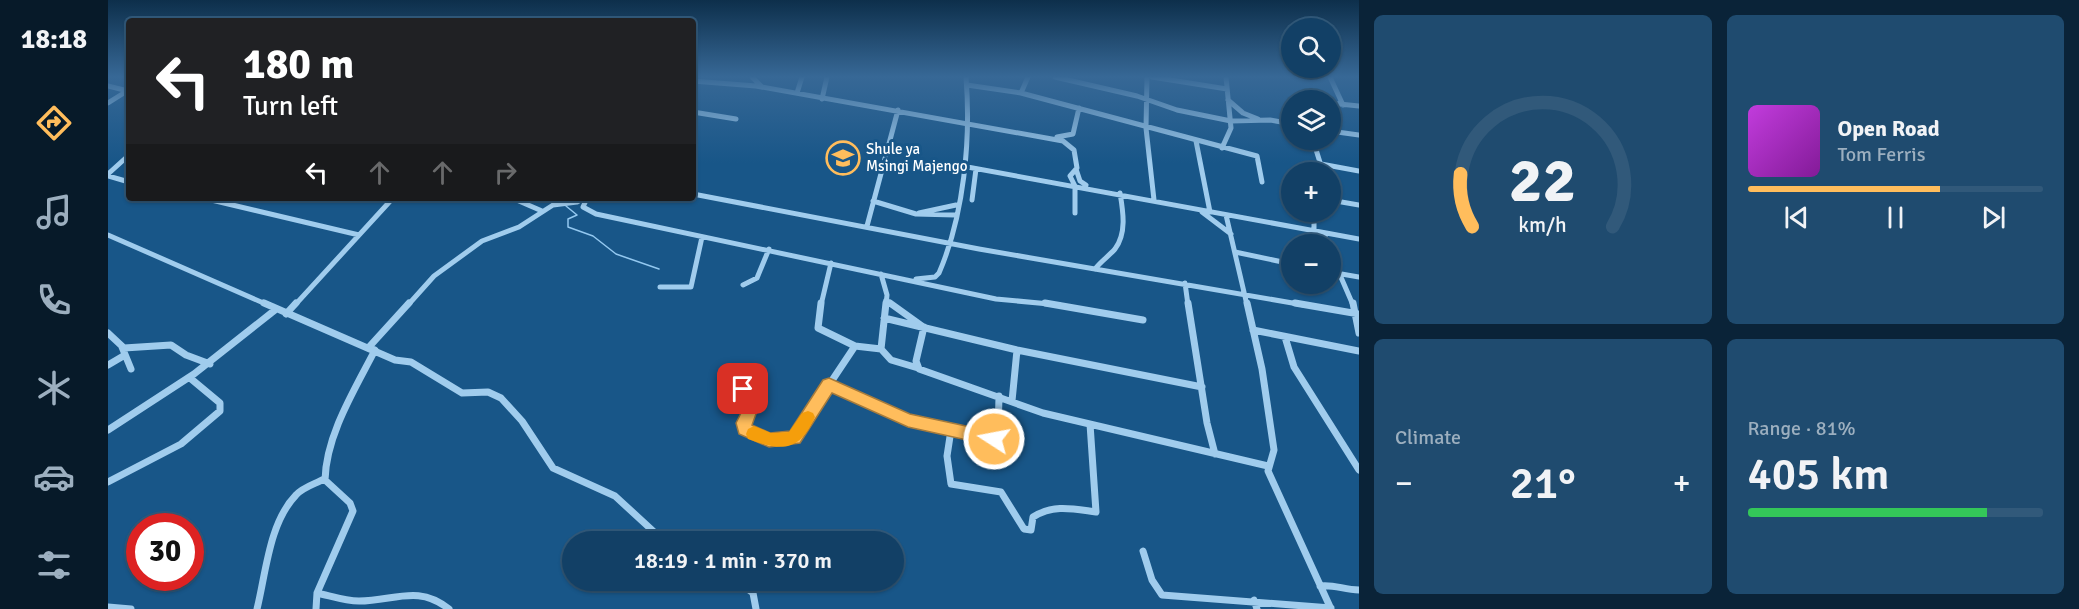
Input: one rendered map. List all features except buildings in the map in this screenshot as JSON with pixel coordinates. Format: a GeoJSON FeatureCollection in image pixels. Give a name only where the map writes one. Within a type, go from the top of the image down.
{"type":"FeatureCollection","features":[{"type":"Feature","properties":{"kind":"street"},"geometry":{"type":"LineString","coordinates":[[866,105],[1046,136],[1067,137],[1073,134],[1076,112],[1079,108]]}},
{"type":"Feature","properties":{"kind":"street"},"geometry":{"type":"LineString","coordinates":[[909,280],[935,277],[944,264],[951,242],[955,216],[967,105]]}},
{"type":"Feature","properties":{"kind":"street"},"geometry":{"type":"LineString","coordinates":[[1069,105],[1146,128],[1258,156],[1262,182]]}},
{"type":"Feature","properties":{"kind":"street"},"geometry":{"type":"LineString","coordinates":[[1147,105],[1146,128],[1154,200]]}},
{"type":"Feature","properties":{"kind":"street"},"geometry":{"type":"LineString","coordinates":[[1168,105],[1231,119],[1281,123]]}},
{"type":"Feature","properties":{"kind":"street"},"geometry":{"type":"LineString","coordinates":[[1222,148],[1229,136],[1231,119],[1229,105]]}},
{"type":"Feature","properties":{"kind":"street"},"geometry":{"type":"LineString","coordinates":[[1236,105],[1252,117],[1262,120]]}},
{"type":"Feature","properties":{"kind":"street"},"geometry":{"type":"LineString","coordinates":[[867,226],[898,110]]}},
{"type":"Feature","properties":{"kind":"street"},"geometry":{"type":"LineString","coordinates":[[696,112],[736,118]]}},
{"type":"Feature","properties":{"kind":"street"},"geometry":{"type":"LineString","coordinates":[[1231,119],[1252,117]]}},
{"type":"Feature","properties":{"kind":"street"},"geometry":{"type":"LineString","coordinates":[[1341,133],[1359,135]]}},
{"type":"Feature","properties":{"kind":"street"},"geometry":{"type":"LineString","coordinates":[[1046,136],[1072,146],[1080,181],[1091,188]]}},
{"type":"Feature","properties":{"kind":"street"},"geometry":{"type":"LineString","coordinates":[[1196,141],[1201,177],[1210,212]]}},
{"type":"Feature","properties":{"kind":"street"},"geometry":{"type":"LineString","coordinates":[[126,158],[108,175],[126,181]]}},
{"type":"Feature","properties":{"kind":"street"},"geometry":{"type":"LineString","coordinates":[[962,166],[1120,193],[1359,239]]}},
{"type":"Feature","properties":{"kind":"street"},"geometry":{"type":"LineString","coordinates":[[1341,168],[1359,171]]}},
{"type":"Feature","properties":{"kind":"street"},"geometry":{"type":"LineString","coordinates":[[972,200],[976,169]]}},
{"type":"Feature","properties":{"kind":"street"},"geometry":{"type":"LineString","coordinates":[[1075,213],[1075,186],[1070,176],[1076,169]]}},
{"type":"Feature","properties":{"kind":"street"},"geometry":{"type":"LineString","coordinates":[[1095,269],[1101,258],[1116,247],[1123,230],[1120,193]]}},
{"type":"Feature","properties":{"kind":"street"},"geometry":{"type":"LineString","coordinates":[[696,195],[1095,269],[1244,292],[1358,314]]}},
{"type":"Feature","properties":{"kind":"street"},"geometry":{"type":"LineString","coordinates":[[216,201],[359,235]]}},
{"type":"Feature","properties":{"kind":"street"},"geometry":{"type":"LineString","coordinates":[[286,314],[390,201]]}},
{"type":"Feature","properties":{"kind":"street"},"geometry":{"type":"LineString","coordinates":[[519,201],[542,211]]}},
{"type":"Feature","properties":{"kind":"street"},"geometry":{"type":"LineString","coordinates":[[324,479],[326,459],[376,336],[443,269],[482,241],[519,227],[542,211],[576,201]]}},
{"type":"Feature","properties":{"kind":"street"},"geometry":{"type":"LineString","coordinates":[[585,201],[583,207],[590,212],[702,237],[769,249],[996,299],[1057,304],[1143,320]]}},
{"type":"Feature","properties":{"kind":"street"},"geometry":{"type":"LineString","coordinates":[[873,201],[918,214],[955,216]]}},
{"type":"Feature","properties":{"kind":"street"},"geometry":{"type":"LineString","coordinates":[[1341,202],[1359,205]]}},
{"type":"Feature","properties":{"kind":"street"},"geometry":{"type":"LineString","coordinates":[[918,214],[956,205]]}},
{"type":"Feature","properties":{"kind":"street"},"geometry":{"type":"LineString","coordinates":[[1196,209],[1231,234]]}},
{"type":"Feature","properties":{"kind":"street"},"geometry":{"type":"LineString","coordinates":[[1143,551],[1152,580],[1162,595],[1199,595],[1256,605],[1331,608],[1279,498],[1268,466],[1274,450],[1253,330],[1226,215]]}},
{"type":"Feature","properties":{"kind":"street"},"geometry":{"type":"LineString","coordinates":[[1314,222],[1314,230]]}},
{"type":"Feature","properties":{"kind":"street"},"geometry":{"type":"LineString","coordinates":[[108,235],[275,310],[372,348],[398,362],[411,362],[462,393],[488,392],[501,398],[522,421],[553,468],[615,496],[653,531]]}},
{"type":"Feature","properties":{"kind":"street"},"geometry":{"type":"LineString","coordinates":[[660,287],[691,288],[702,237]]}},
{"type":"Feature","properties":{"kind":"street"},"geometry":{"type":"LineString","coordinates":[[743,285],[757,278],[769,249]]}},
{"type":"Feature","properties":{"kind":"street"},"geometry":{"type":"LineString","coordinates":[[1235,252],[1281,262]]}},
{"type":"Feature","properties":{"kind":"street"},"geometry":{"type":"LineString","coordinates":[[831,263],[826,274],[826,292],[818,328],[855,346],[881,349],[891,360],[1043,413],[1268,466]]}},
{"type":"Feature","properties":{"kind":"street"},"geometry":{"type":"LineString","coordinates":[[881,274],[886,300],[881,349]]}},
{"type":"Feature","properties":{"kind":"street"},"geometry":{"type":"LineString","coordinates":[[1341,275],[1359,277]]}},
{"type":"Feature","properties":{"kind":"street"},"geometry":{"type":"LineString","coordinates":[[935,277],[946,287]]}},
{"type":"Feature","properties":{"kind":"street"},"geometry":{"type":"LineString","coordinates":[[1185,283],[1215,454]]}},
{"type":"Feature","properties":{"kind":"street"},"geometry":{"type":"LineString","coordinates":[[1341,283],[1358,314],[1359,333]]}},
{"type":"Feature","properties":{"kind":"street"},"geometry":{"type":"LineString","coordinates":[[886,300],[923,327]]}},
{"type":"Feature","properties":{"kind":"street"},"geometry":{"type":"LineString","coordinates":[[108,430],[151,406],[210,364],[275,310]]}},
{"type":"Feature","properties":{"kind":"street"},"geometry":{"type":"LineString","coordinates":[[884,318],[1017,350],[1203,387]]}},
{"type":"Feature","properties":{"kind":"street"},"geometry":{"type":"LineString","coordinates":[[919,369],[916,362],[923,327]]}},
{"type":"Feature","properties":{"kind":"street"},"geometry":{"type":"LineString","coordinates":[[1253,330],[1359,351]]}},
{"type":"Feature","properties":{"kind":"street"},"geometry":{"type":"LineString","coordinates":[[108,333],[122,347],[131,369]]}},
{"type":"Feature","properties":{"kind":"street"},"geometry":{"type":"LineString","coordinates":[[1285,337],[1294,367],[1359,470]]}},
{"type":"Feature","properties":{"kind":"street"},"geometry":{"type":"LineString","coordinates":[[122,347],[138,349],[171,345],[186,355],[210,364]]}},
{"type":"Feature","properties":{"kind":"street"},"geometry":{"type":"LineString","coordinates":[[743,389],[749,411],[744,429],[773,440],[797,436],[855,346]]}},
{"type":"Feature","properties":{"kind":"street"},"geometry":{"type":"LineString","coordinates":[[1012,401],[1017,350]]}},
{"type":"Feature","properties":{"kind":"street"},"geometry":{"type":"LineString","coordinates":[[108,365],[125,355]]}},
{"type":"Feature","properties":{"kind":"street"},"geometry":{"type":"LineString","coordinates":[[108,482],[181,444],[220,411],[220,403],[190,378]]}},
{"type":"Feature","properties":{"kind":"street"},"geometry":{"type":"LineString","coordinates":[[829,385],[908,420],[996,439],[1000,425],[999,396]]}},
{"type":"Feature","properties":{"kind":"street"},"geometry":{"type":"LineString","coordinates":[[951,430],[947,456],[951,484],[1001,492],[1024,529],[1031,530],[1033,517],[1044,510],[1058,507],[1096,512],[1090,424]]}},
{"type":"Feature","properties":{"kind":"street"},"geometry":{"type":"LineString","coordinates":[[316,609],[317,592],[353,512],[350,503],[324,479]]}},
{"type":"Feature","properties":{"kind":"street"},"geometry":{"type":"LineString","coordinates":[[257,609],[276,531],[283,515],[295,496],[324,479]]}},
{"type":"Feature","properties":{"kind":"street"},"geometry":{"type":"LineString","coordinates":[[1320,586],[1333,584],[1343,590],[1359,590]]}},
{"type":"Feature","properties":{"kind":"street"},"geometry":{"type":"LineString","coordinates":[[750,591],[753,593],[756,609]]}},
{"type":"Feature","properties":{"kind":"street"},"geometry":{"type":"LineString","coordinates":[[317,592],[356,601],[410,593],[435,598],[449,609]]}},
{"type":"Feature","properties":{"kind":"street"},"geometry":{"type":"LineString","coordinates":[[108,607],[131,609]]}},
{"type":"Feature","properties":{"kind":"waterway"},"geometry":{"type":"LineString","coordinates":[[556,201],[560,203]]}},
{"type":"Feature","properties":{"kind":"waterway"},"geometry":{"type":"LineString","coordinates":[[566,206],[577,215],[568,219],[568,227],[593,236],[616,254],[659,269]]}},
{"type":"Feature","properties":{"kind":"slow traffic"},"geometry":{"type":"LineString","coordinates":[[754,434],[771,440],[793,439],[808,417]]}},
{"type":"Feature","properties":{"kind":"place","name":"Shule ya Msingi Majengo"},"geometry":{"type":"Point","coordinates":[843,158]}},
{"type":"Feature","properties":{"kind":"route"},"geometry":{"type":"LineString","coordinates":[[743,389],[749,411],[744,429],[769,440],[795,438],[829,385],[908,420],[994,439]]}}]}
